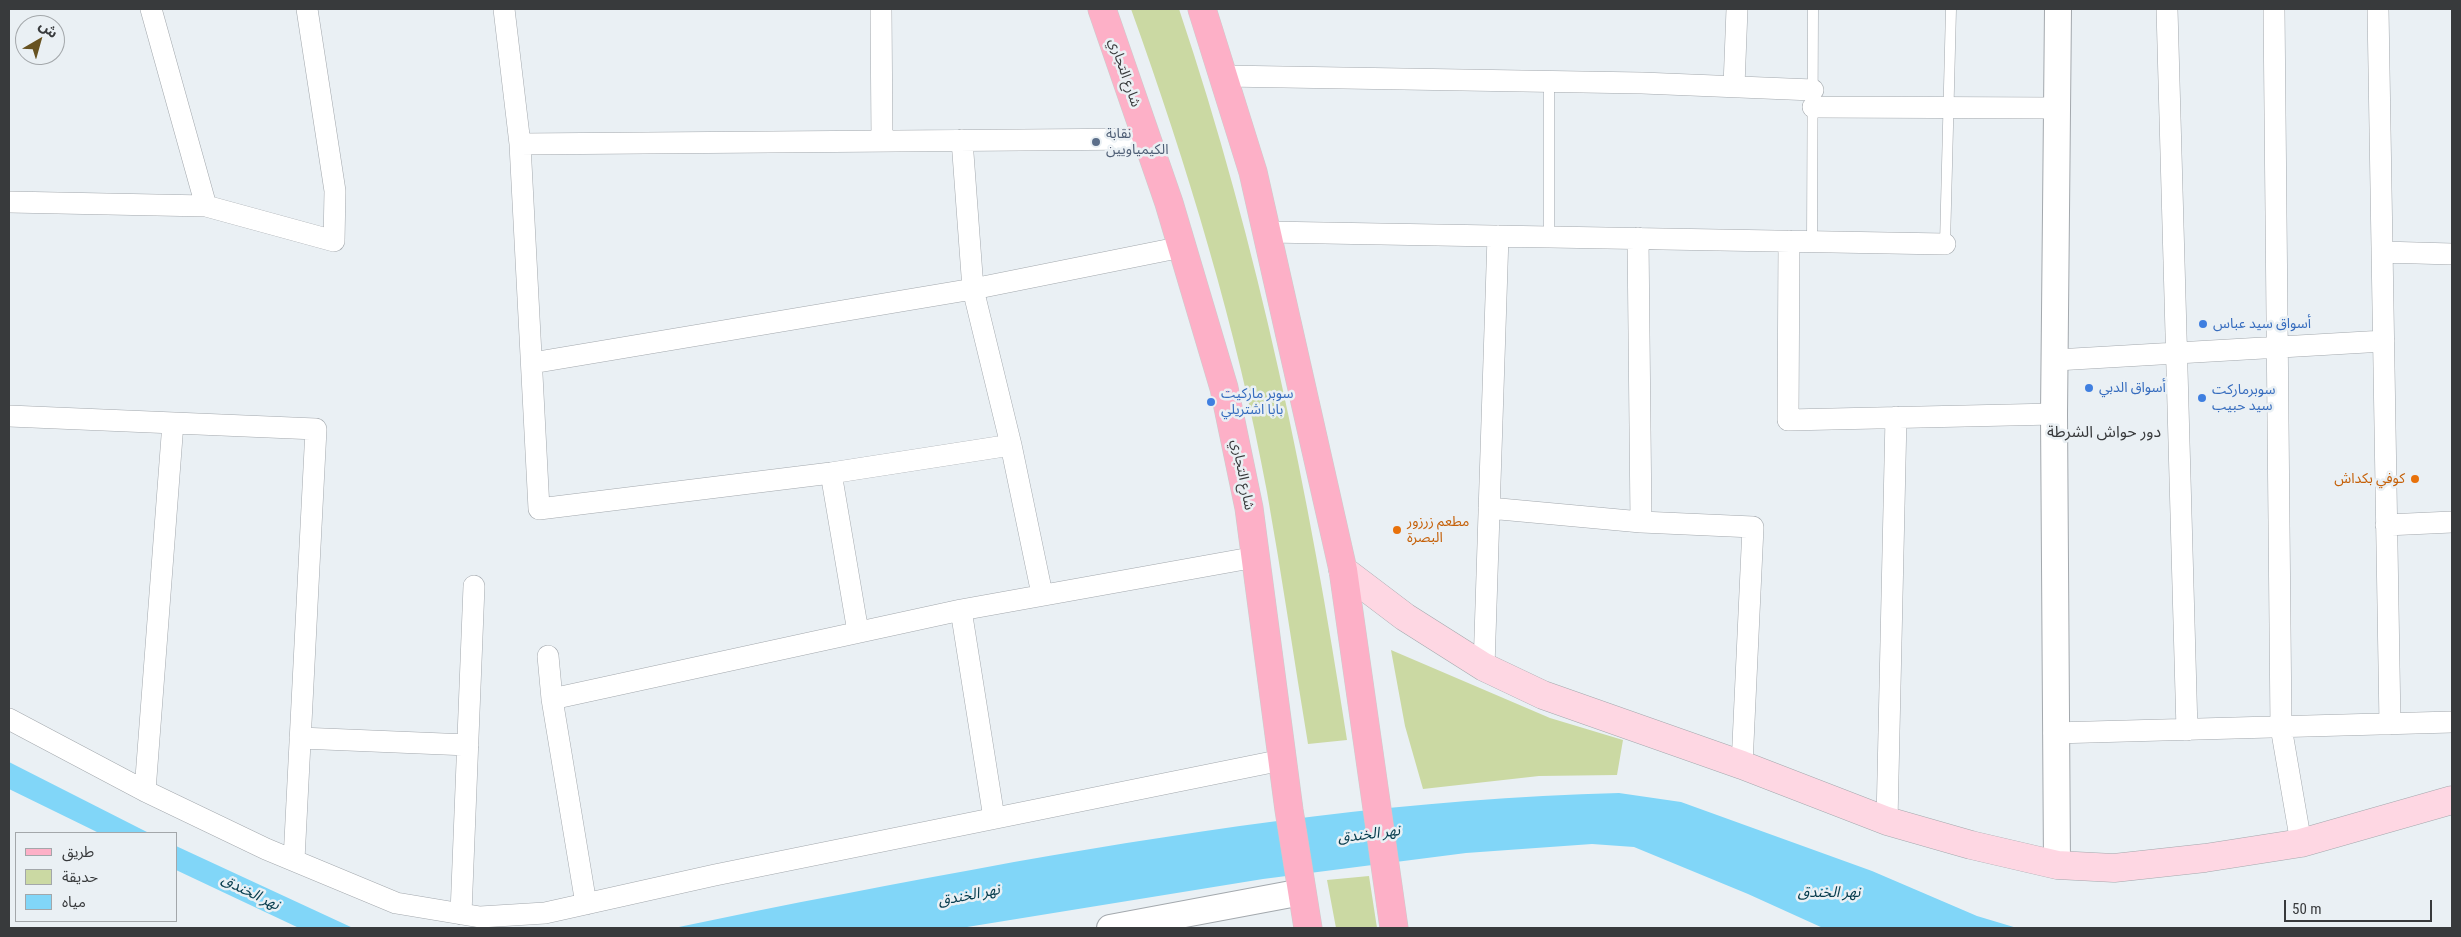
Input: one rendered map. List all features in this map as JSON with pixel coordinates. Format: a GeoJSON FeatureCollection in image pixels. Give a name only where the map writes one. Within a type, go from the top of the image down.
{"type":"FeatureCollection","features":[{"type":"Feature","properties":{"kind":"main road","name":"شارع التجاري"},"geometry":{"type":"LineString","coordinates":[[1102,9],[1182,247],[1224,388],[1249,508],[1282,760],[1302,892]]}},
{"type":"Feature","properties":{"kind":"main road"},"geometry":{"type":"LineString","coordinates":[[1202,9],[1253,172],[1343,570],[1394,928]]}},
{"type":"Feature","properties":{"kind":"main road"},"geometry":{"type":"LineString","coordinates":[[1343,570],[1405,617],[1484,667],[1543,695],[1742,765],[1887,821],[2057,865],[2114,868],[2205,858],[2300,843],[2452,800]]}},
{"type":"Feature","properties":{"kind":"main road"},"geometry":{"type":"LineString","coordinates":[[1302,892],[1308,928]]}},
{"type":"Feature","properties":{"kind":"street"},"geometry":{"type":"LineString","coordinates":[[151,9],[206,206]]}},
{"type":"Feature","properties":{"kind":"street"},"geometry":{"type":"LineString","coordinates":[[9,202],[206,206],[334,242],[335,191],[307,9]]}},
{"type":"Feature","properties":{"kind":"street"},"geometry":{"type":"LineString","coordinates":[[504,9],[520,144],[539,509],[831,473],[1010,445]]}},
{"type":"Feature","properties":{"kind":"street"},"geometry":{"type":"LineString","coordinates":[[881,9],[882,141]]}},
{"type":"Feature","properties":{"kind":"street"},"geometry":{"type":"LineString","coordinates":[[1734,86],[1737,9]]}},
{"type":"Feature","properties":{"kind":"street"},"geometry":{"type":"LineString","coordinates":[[2057,865],[2054,734],[2054,414],[2058,9]]}},
{"type":"Feature","properties":{"kind":"street"},"geometry":{"type":"LineString","coordinates":[[2167,9],[2187,730]]}},
{"type":"Feature","properties":{"kind":"street"},"geometry":{"type":"LineString","coordinates":[[2274,9],[2280,727],[2300,843]]}},
{"type":"Feature","properties":{"kind":"street"},"geometry":{"type":"LineString","coordinates":[[2378,9],[2390,724]]}},
{"type":"Feature","properties":{"kind":"street"},"geometry":{"type":"LineString","coordinates":[[1224,76],[1734,86],[1813,99],[1948,110],[2057,108]]}},
{"type":"Feature","properties":{"kind":"street"},"geometry":{"type":"LineString","coordinates":[[520,144],[1147,139]]}},
{"type":"Feature","properties":{"kind":"street"},"geometry":{"type":"LineString","coordinates":[[962,140],[973,289],[1010,445],[1042,594]]}},
{"type":"Feature","properties":{"kind":"street"},"geometry":{"type":"LineString","coordinates":[[1268,232],[1945,244]]}},
{"type":"Feature","properties":{"kind":"street"},"geometry":{"type":"LineString","coordinates":[[1484,667],[1498,236]]}},
{"type":"Feature","properties":{"kind":"street"},"geometry":{"type":"LineString","coordinates":[[1638,238],[1641,522]]}},
{"type":"Feature","properties":{"kind":"street"},"geometry":{"type":"LineString","coordinates":[[1789,241],[1788,420],[2054,414]]}},
{"type":"Feature","properties":{"kind":"street"},"geometry":{"type":"LineString","coordinates":[[532,363],[973,289],[1182,247]]}},
{"type":"Feature","properties":{"kind":"street"},"geometry":{"type":"LineString","coordinates":[[2382,252],[2452,254]]}},
{"type":"Feature","properties":{"kind":"street"},"geometry":{"type":"LineString","coordinates":[[2056,360],[2384,341]]}},
{"type":"Feature","properties":{"kind":"street"},"geometry":{"type":"LineString","coordinates":[[9,416],[316,429],[294,860]]}},
{"type":"Feature","properties":{"kind":"street"},"geometry":{"type":"LineString","coordinates":[[1887,821],[1896,417]]}},
{"type":"Feature","properties":{"kind":"street"},"geometry":{"type":"LineString","coordinates":[[145,791],[173,423]]}},
{"type":"Feature","properties":{"kind":"street"},"geometry":{"type":"LineString","coordinates":[[831,473],[858,632]]}},
{"type":"Feature","properties":{"kind":"street"},"geometry":{"type":"LineString","coordinates":[[1489,508],[1641,522],[1753,527],[1742,765]]}},
{"type":"Feature","properties":{"kind":"street"},"geometry":{"type":"LineString","coordinates":[[2386,525],[2452,522]]}},
{"type":"Feature","properties":{"kind":"street"},"geometry":{"type":"LineString","coordinates":[[552,698],[961,610],[1256,557]]}},
{"type":"Feature","properties":{"kind":"street"},"geometry":{"type":"LineString","coordinates":[[461,914],[474,586]]}},
{"type":"Feature","properties":{"kind":"street"},"geometry":{"type":"LineString","coordinates":[[961,610],[994,818]]}},
{"type":"Feature","properties":{"kind":"street"},"geometry":{"type":"LineString","coordinates":[[548,656],[552,698],[586,904]]}},
{"type":"Feature","properties":{"kind":"street"},"geometry":{"type":"LineString","coordinates":[[9,719],[145,791],[294,860],[396,903],[480,917],[546,913],[994,818],[1282,760]]}},
{"type":"Feature","properties":{"kind":"street"},"geometry":{"type":"LineString","coordinates":[[2054,734],[2452,722]]}},
{"type":"Feature","properties":{"kind":"street"},"geometry":{"type":"LineString","coordinates":[[300,738],[468,745]]}},
{"type":"Feature","properties":{"kind":"street"},"geometry":{"type":"LineString","coordinates":[[1110,928],[1302,892]]}},
{"type":"Feature","properties":{"kind":"lane"},"geometry":{"type":"LineString","coordinates":[[1812,242],[1813,9]]}},
{"type":"Feature","properties":{"kind":"lane"},"geometry":{"type":"LineString","coordinates":[[1945,244],[1951,9]]}},
{"type":"Feature","properties":{"kind":"lane"},"geometry":{"type":"LineString","coordinates":[[1549,81],[1549,237]]}},
{"type":"Feature","properties":{"kind":"green space"},"geometry":{"type":"Polygon","coordinates":[[[1131,9],[1179,9],[1208,99],[1234,189],[1279,371],[1316,555],[1347,740],[1308,744],[1267,492],[1241,370],[1226,309],[1191,187],[1131,9]]]}},
{"type":"Feature","properties":{"kind":"green space"},"geometry":{"type":"Polygon","coordinates":[[[1391,650],[1550,718],[1623,740],[1617,775],[1539,776],[1423,789],[1405,726],[1391,650]]]}},
{"type":"Feature","properties":{"kind":"green space"},"geometry":{"type":"Polygon","coordinates":[[[1369,876],[1377,928],[1336,928],[1327,880],[1369,876]]]}},
{"type":"Feature","properties":{"kind":"water"},"geometry":{"type":"Polygon","coordinates":[[[9,762],[147,832],[97,832],[9,789],[9,762]]]}},
{"type":"Feature","properties":{"kind":"water","name":"نهر الخندق"},"geometry":{"type":"Polygon","coordinates":[[[1619,793],[1681,802],[1872,871],[1977,916],[2017,928],[1823,928],[1748,894],[1634,847],[1592,844],[1466,853],[1263,879],[961,928],[674,928],[1014,862],[1240,826],[1315,816],[1467,801],[1619,793]]]}},
{"type":"Feature","properties":{"kind":"water","name":"نهر الخندق"},"geometry":{"type":"Polygon","coordinates":[[[178,847],[353,928],[299,928],[178,871],[178,847]]]}},
{"type":"Feature","properties":{"kind":"place","name":"نقابة الكيمياويين"},"geometry":{"type":"Point","coordinates":[1096,142]}},
{"type":"Feature","properties":{"kind":"place","name":"أسواق سيد عباس"},"geometry":{"type":"Point","coordinates":[2203,324]}},
{"type":"Feature","properties":{"kind":"place","name":"أسواق الدبي"},"geometry":{"type":"Point","coordinates":[2089,388]}},
{"type":"Feature","properties":{"kind":"place","name":"سوبرماركت سيد حبيب"},"geometry":{"type":"Point","coordinates":[2202,398]}},
{"type":"Feature","properties":{"kind":"place","name":"سوبر ماركيت بابا اشتريلي"},"geometry":{"type":"Point","coordinates":[1211,402]}},
{"type":"Feature","properties":{"kind":"place","name":"كوفي بكداش"},"geometry":{"type":"Point","coordinates":[2415,479]}},
{"type":"Feature","properties":{"kind":"place","name":"مطعم زرزور البصرة"},"geometry":{"type":"Point","coordinates":[1397,530]}},
{"type":"Feature","properties":{"kind":"district","name":"دور حواش الشرطة"},"geometry":{"type":"Point","coordinates":[2104,433]}}]}
